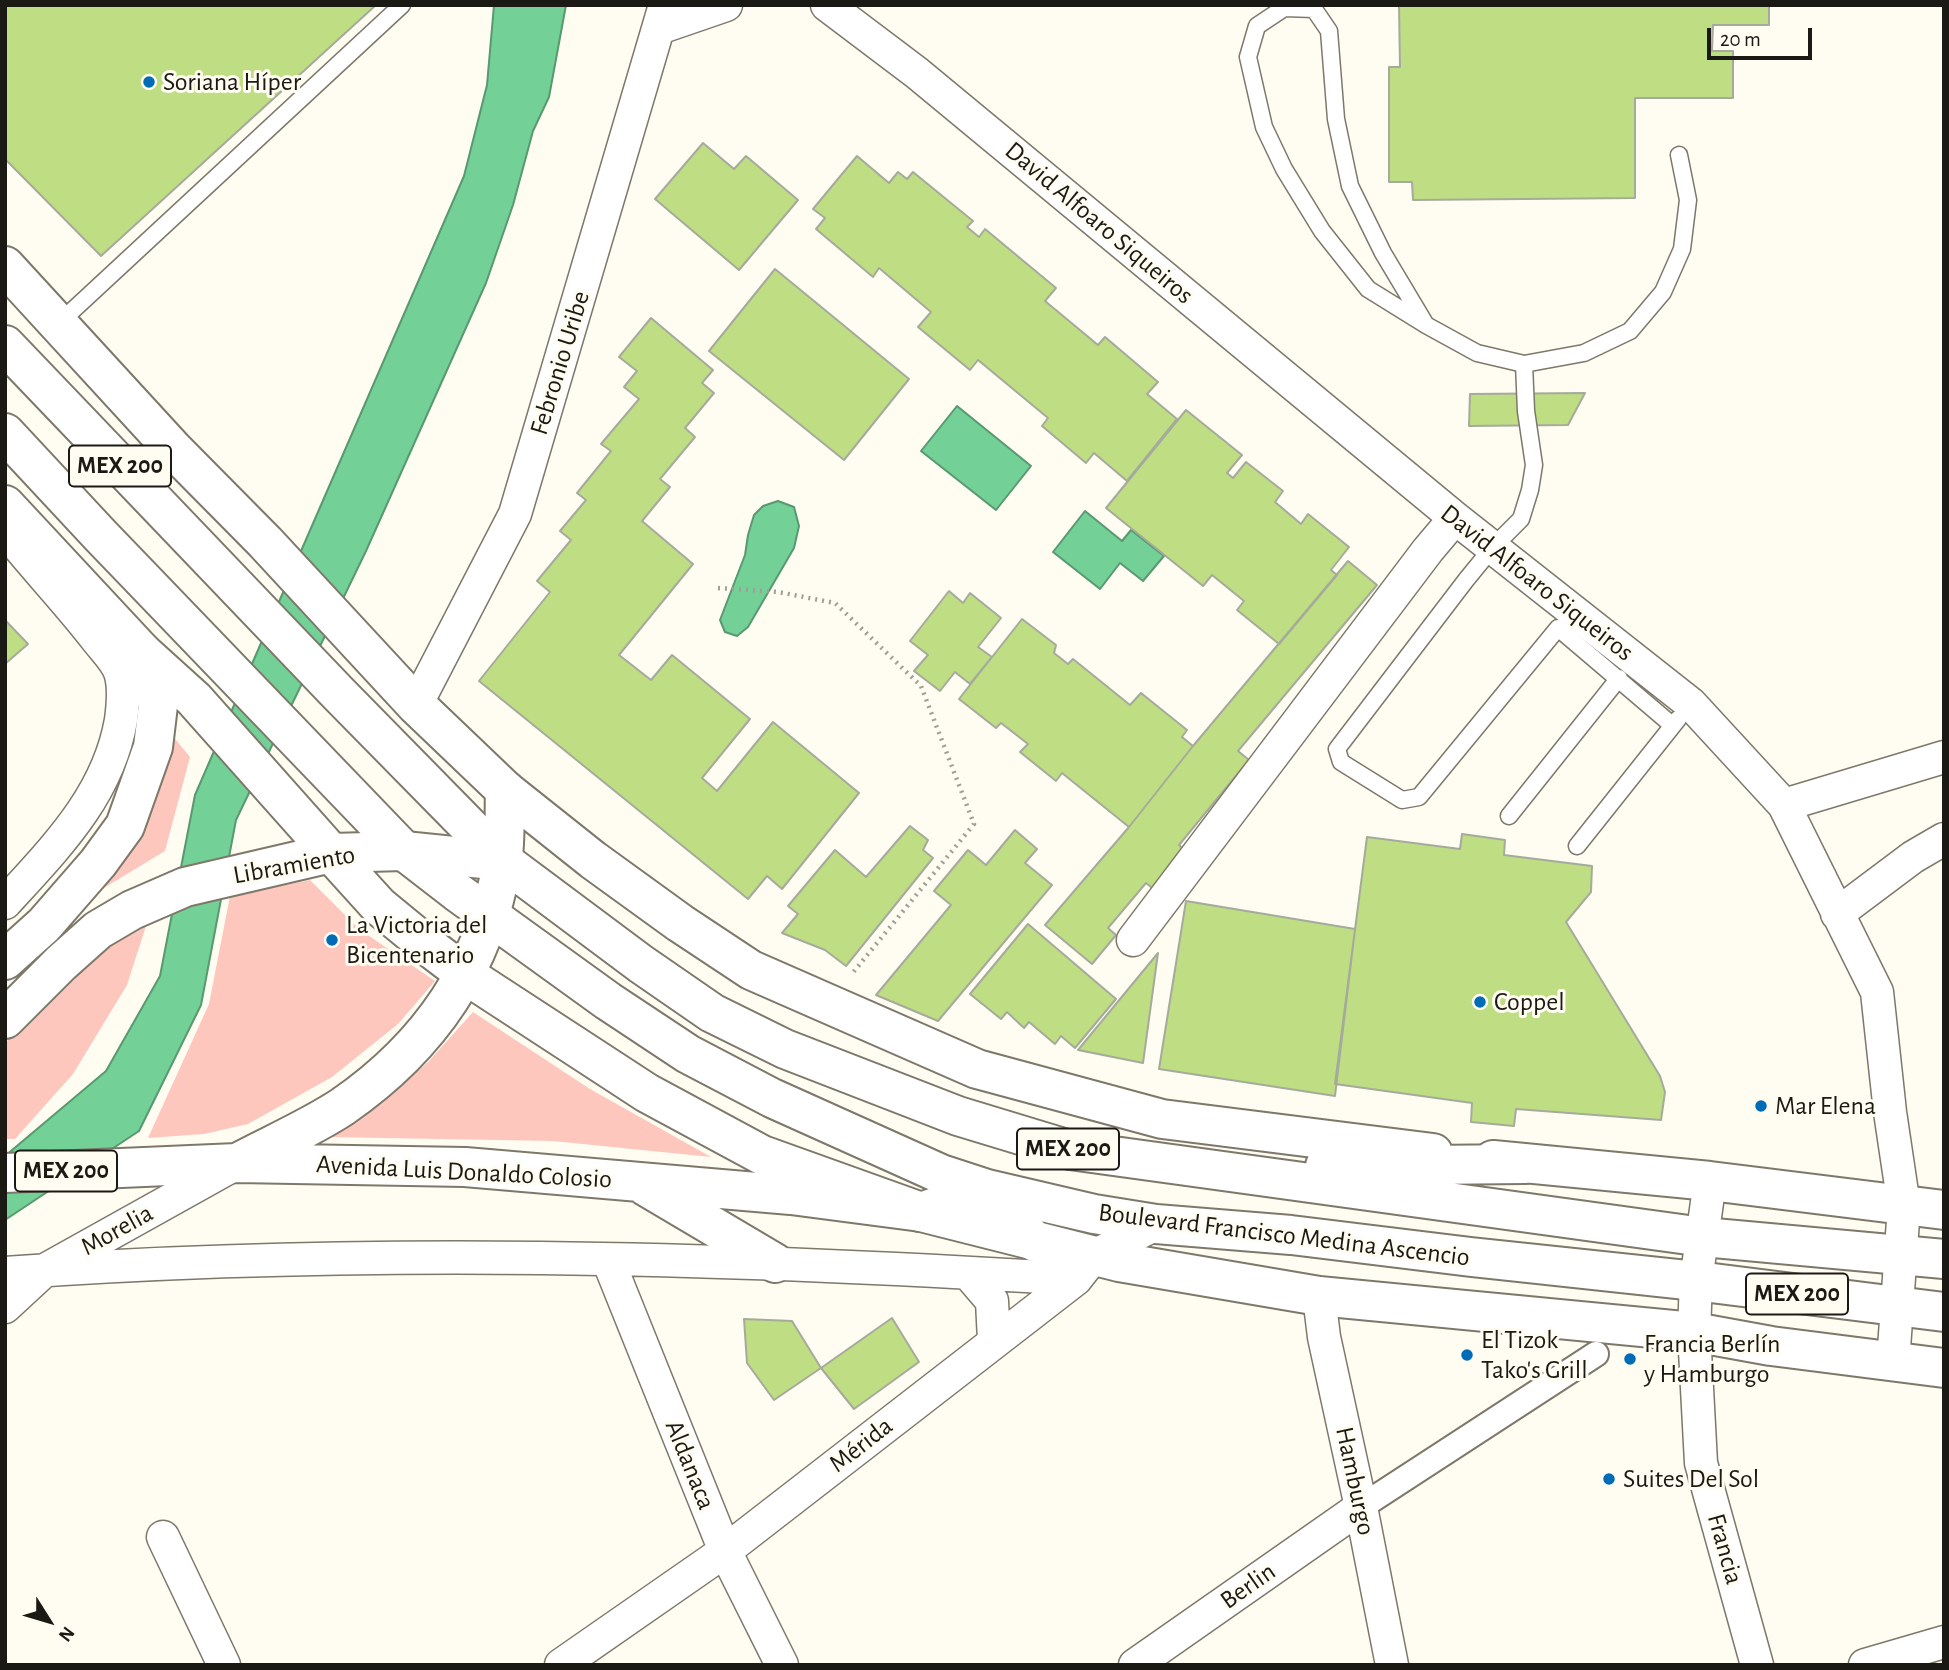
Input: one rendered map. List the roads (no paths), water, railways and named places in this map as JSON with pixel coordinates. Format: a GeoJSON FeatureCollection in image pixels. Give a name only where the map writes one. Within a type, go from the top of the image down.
{"type":"FeatureCollection","features":[{"type":"Feature","properties":{"kind":"main road"},"geometry":{"type":"LineString","coordinates":[[5,266],[173,449],[265,542],[416,705],[505,790],[593,860],[751,970],[976,1069],[1162,1119],[1525,1164],[1710,1181],[1944,1210]]}},
{"type":"Feature","properties":{"kind":"main road"},"geometry":{"type":"LineString","coordinates":[[5,329],[31,372]]}},
{"type":"Feature","properties":{"kind":"main road","name":"MEX 200"},"geometry":{"type":"LineString","coordinates":[[5,345],[31,372]]}},
{"type":"Feature","properties":{"kind":"main road","name":"Boulevard Francisco Medina Ascencio"},"geometry":{"type":"LineString","coordinates":[[31,372],[503,861],[641,964],[712,1013],[785,1049],[958,1116],[1070,1150],[1703,1237],[1944,1259]]}},
{"type":"Feature","properties":{"kind":"main road","name":"Boulevard Francisco Medina Ascencio"},"geometry":{"type":"LineString","coordinates":[[5,433],[404,851],[491,917],[688,1054],[772,1098],[941,1174],[987,1189],[1094,1214],[1157,1224],[1291,1235],[1944,1312]]}},
{"type":"Feature","properties":{"kind":"main road"},"geometry":{"type":"LineString","coordinates":[[5,505],[142,652],[194,699],[284,799],[313,857],[466,975],[647,1093],[762,1155],[921,1212],[1035,1242],[1085,1268],[1319,1297],[1694,1332],[1771,1346],[1944,1368]]}},
{"type":"Feature","properties":{"kind":"main road"},"geometry":{"type":"LineString","coordinates":[[5,960],[44,925],[125,826],[153,747],[158,705],[142,652]]}},
{"type":"Feature","properties":{"kind":"main road"},"geometry":{"type":"LineString","coordinates":[[237,1163],[342,1107],[397,1063],[437,1019],[466,975],[491,917],[503,861],[505,790]]}},
{"type":"Feature","properties":{"kind":"main road","name":"Libramiento"},"geometry":{"type":"LineString","coordinates":[[5,1019],[98,930],[132,910],[185,887],[313,857],[404,851],[503,861]]}},
{"type":"Feature","properties":{"kind":"main road","name":"Avenida Luis Donaldo Colosio"},"geometry":{"type":"LineString","coordinates":[[5,1173],[127,1170],[237,1163],[465,1167],[791,1195],[921,1212]]}},
{"type":"Feature","properties":{"kind":"main road"},"geometry":{"type":"LineString","coordinates":[[1184,1167],[1525,1164]]}},
{"type":"Feature","properties":{"kind":"main road"},"geometry":{"type":"LineString","coordinates":[[637,1181],[775,1263]]}},
{"type":"Feature","properties":{"kind":"main road"},"geometry":{"type":"LineString","coordinates":[[921,1212],[987,1189],[1035,1242]]}},
{"type":"Feature","properties":{"kind":"street"},"geometry":{"type":"LineString","coordinates":[[662,16],[726,5]]}},
{"type":"Feature","properties":{"kind":"street","name":"David Alfoaro Siqueiros"},"geometry":{"type":"LineString","coordinates":[[827,5],[917,73],[1493,547],[1564,618],[1681,714],[1784,805],[1877,992],[1890,1112],[1904,1206],[1893,1363]]}},
{"type":"Feature","properties":{"kind":"street","name":"Febronio Uribe"},"geometry":{"type":"LineString","coordinates":[[416,705],[515,514],[662,16]]}},
{"type":"Feature","properties":{"kind":"street"},"geometry":{"type":"LineString","coordinates":[[1133,940],[1411,572],[1455,518]]}},
{"type":"Feature","properties":{"kind":"street"},"geometry":{"type":"LineString","coordinates":[[5,530],[74,609],[120,671],[123,703],[117,739],[97,791],[74,826],[5,903]]}},
{"type":"Feature","properties":{"kind":"street"},"geometry":{"type":"LineString","coordinates":[[1784,805],[1944,757]]}},
{"type":"Feature","properties":{"kind":"street"},"geometry":{"type":"LineString","coordinates":[[1837,914],[1913,858],[1944,839]]}},
{"type":"Feature","properties":{"kind":"street","name":"Morelia"},"geometry":{"type":"LineString","coordinates":[[5,1307],[45,1270],[237,1163]]}},
{"type":"Feature","properties":{"kind":"street","name":"Francia"},"geometry":{"type":"LineString","coordinates":[[1710,1181],[1696,1281],[1694,1332],[1701,1463],[1757,1665]]}},
{"type":"Feature","properties":{"kind":"street","name":"Mérida"},"geometry":{"type":"LineString","coordinates":[[561,1665],[724,1551],[1085,1268],[1157,1224]]}},
{"type":"Feature","properties":{"kind":"street"},"geometry":{"type":"LineString","coordinates":[[5,1273],[364,1257],[775,1263],[968,1273],[1085,1268]]}},
{"type":"Feature","properties":{"kind":"street","name":"Aldanaca"},"geometry":{"type":"LineString","coordinates":[[608,1260],[724,1551],[782,1665]]}},
{"type":"Feature","properties":{"kind":"street"},"geometry":{"type":"LineString","coordinates":[[968,1273],[992,1301],[994,1341]]}},
{"type":"Feature","properties":{"kind":"street","name":"Hamburgo"},"geometry":{"type":"LineString","coordinates":[[1319,1297],[1324,1337],[1362,1507],[1392,1665]]}},
{"type":"Feature","properties":{"kind":"street"},"geometry":{"type":"LineString","coordinates":[[1362,1507],[1596,1354]]}},
{"type":"Feature","properties":{"kind":"street","name":"Berlin"},"geometry":{"type":"LineString","coordinates":[[1135,1665],[1362,1507]]}},
{"type":"Feature","properties":{"kind":"street"},"geometry":{"type":"LineString","coordinates":[[163,1537],[224,1665]]}},
{"type":"Feature","properties":{"kind":"street"},"geometry":{"type":"LineString","coordinates":[[1865,1665],[1944,1642]]}},
{"type":"Feature","properties":{"kind":"lane"},"geometry":{"type":"LineString","coordinates":[[58,324],[402,5]]}},
{"type":"Feature","properties":{"kind":"lane"},"geometry":{"type":"LineString","coordinates":[[1426,325],[1383,253],[1350,186],[1336,119],[1329,31],[1314,9],[1284,8],[1257,26],[1248,57],[1264,127],[1284,169],[1322,231],[1368,289],[1426,325],[1477,353],[1524,364],[1584,354],[1630,331],[1664,292],[1682,249],[1688,200],[1679,155]]}},
{"type":"Feature","properties":{"kind":"lane"},"geometry":{"type":"LineString","coordinates":[[1524,364],[1526,411],[1534,465],[1530,491],[1521,519],[1493,547],[1337,749],[1341,762],[1402,800],[1419,797],[1564,618],[1619,678],[1681,714],[1577,846]]}},
{"type":"Feature","properties":{"kind":"lane"},"geometry":{"type":"LineString","coordinates":[[1508,817],[1619,678]]}},
{"type":"Feature","properties":{"kind":"place","name":"Soriana Híper"},"geometry":{"type":"Point","coordinates":[149,82]}},
{"type":"Feature","properties":{"kind":"place","name":"La Victoria del Bicentenario"},"geometry":{"type":"Point","coordinates":[332,940]}},
{"type":"Feature","properties":{"kind":"place","name":"Coppel"},"geometry":{"type":"Point","coordinates":[1480,1002]}},
{"type":"Feature","properties":{"kind":"place","name":"Mar Elena"},"geometry":{"type":"Point","coordinates":[1761,1106]}},
{"type":"Feature","properties":{"kind":"place","name":"El Tizok Tako's Grill"},"geometry":{"type":"Point","coordinates":[1467,1355]}},
{"type":"Feature","properties":{"kind":"place","name":"Francia Berlín y Hamburgo"},"geometry":{"type":"Point","coordinates":[1630,1359]}},
{"type":"Feature","properties":{"kind":"place","name":"Suites Del Sol"},"geometry":{"type":"Point","coordinates":[1609,1479]}}]}
